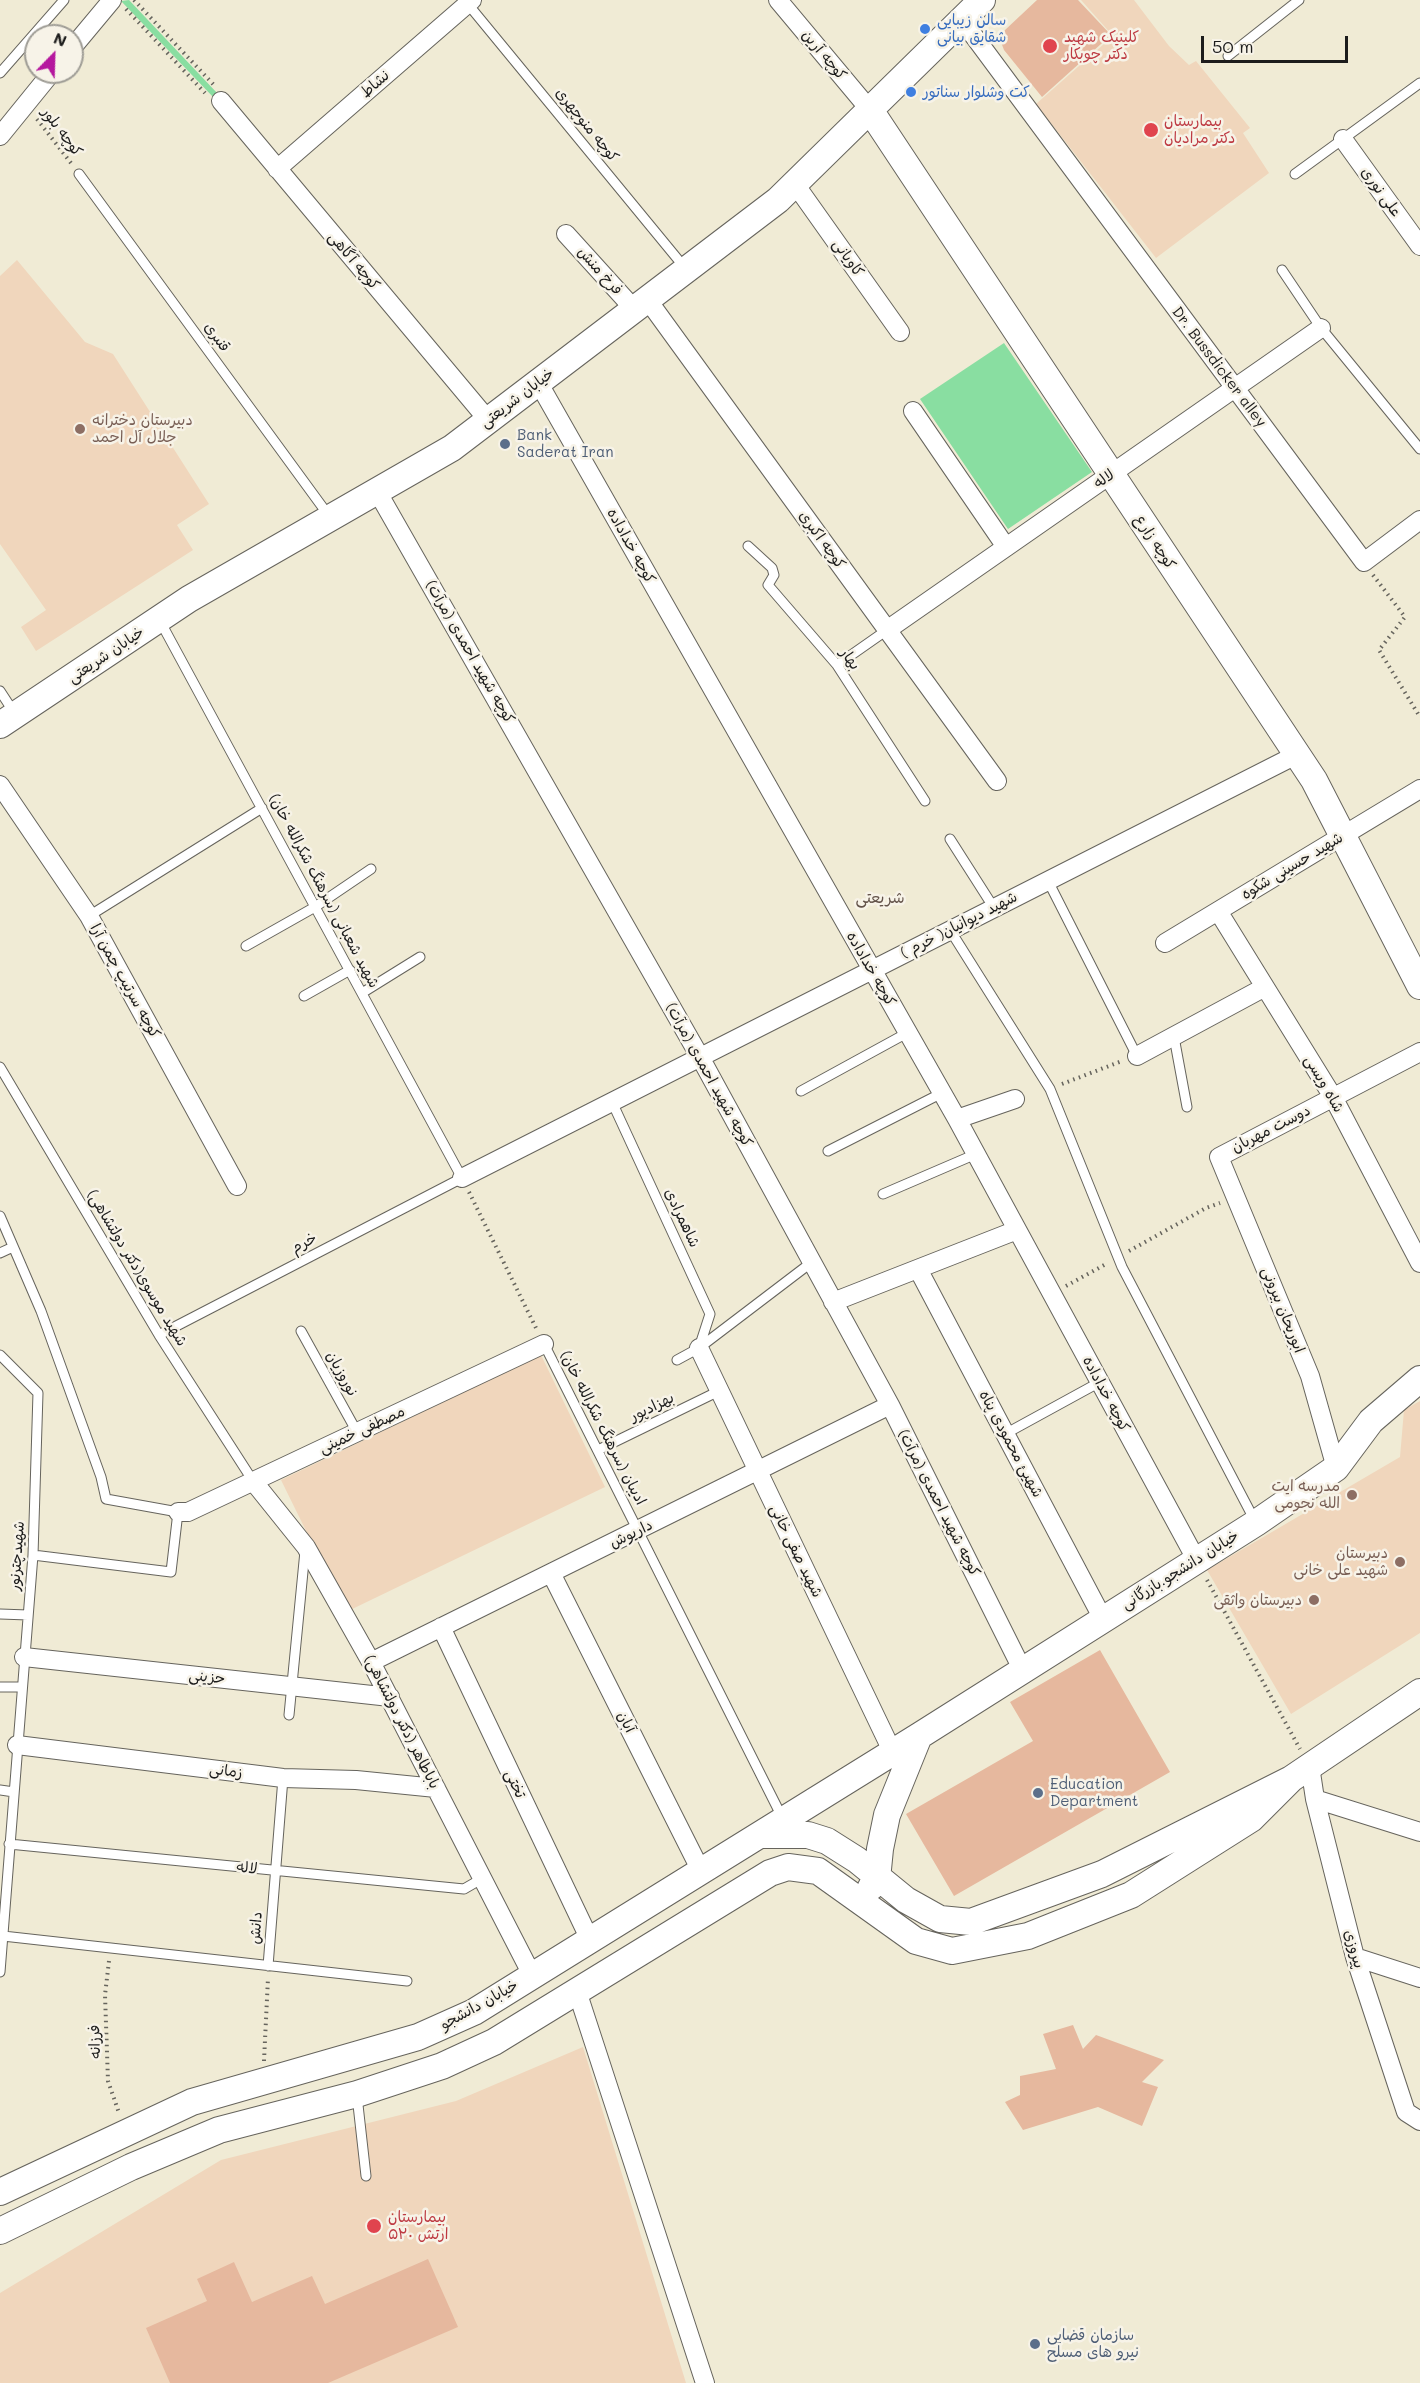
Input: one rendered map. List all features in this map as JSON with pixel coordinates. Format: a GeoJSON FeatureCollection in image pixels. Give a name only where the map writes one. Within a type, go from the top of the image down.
{"type":"FeatureCollection","features":[{"type":"Feature","properties":{"kind":"main road","name":"خیابان شریعتی"},"geometry":{"type":"LineString","coordinates":[[8,720],[159,619],[330,517],[452,448],[778,200],[982,0]]}},
{"type":"Feature","properties":{"kind":"main road","name":"کوچه زارع"},"geometry":{"type":"LineString","coordinates":[[870,110],[1314,780],[1420,986]]}},
{"type":"Feature","properties":{"kind":"main road","name":"خیابان دانشجو.بازرگانی"},"geometry":{"type":"LineString","coordinates":[[919,1736],[1197,1561],[1336,1468],[1371,1421],[1420,1379]]}},
{"type":"Feature","properties":{"kind":"main road"},"geometry":{"type":"LineString","coordinates":[[760,1835],[808,1835],[827,1841],[857,1860],[877,1879],[906,1900],[940,1919],[970,1922],[1102,1874],[1300,1773],[1420,1692]]}},
{"type":"Feature","properties":{"kind":"main road","name":"خیابان دانشجو"},"geometry":{"type":"LineString","coordinates":[[0,2192],[192,2102],[417,2037],[474,2012],[919,1736]]}},
{"type":"Feature","properties":{"kind":"main road"},"geometry":{"type":"LineString","coordinates":[[859,1902],[877,1879],[887,1815],[919,1736]]}},
{"type":"Feature","properties":{"kind":"main road"},"geometry":{"type":"LineString","coordinates":[[0,2231],[131,2168],[219,2130],[357,2094],[442,2066],[494,2042],[770,1873],[788,1867],[818,1871],[916,1941],[952,1952],[1028,1936],[1131,1895],[1251,1819],[1300,1773]]}},
{"type":"Feature","properties":{"kind":"street","name":"کوچه آرین"},"geometry":{"type":"LineString","coordinates":[[778,0],[870,110]]}},
{"type":"Feature","properties":{"kind":"street","name":"نشاط"},"geometry":{"type":"LineString","coordinates":[[277,169],[468,1]]}},
{"type":"Feature","properties":{"kind":"street"},"geometry":{"type":"LineString","coordinates":[[84,37],[118,4]]}},
{"type":"Feature","properties":{"kind":"street","name":"Dr. Bussdicker alley"},"geometry":{"type":"LineString","coordinates":[[962,20],[1364,562]]}},
{"type":"Feature","properties":{"kind":"street"},"geometry":{"type":"LineString","coordinates":[[0,136],[42,84]]}},
{"type":"Feature","properties":{"kind":"street","name":"کوچه آگاهی"},"geometry":{"type":"LineString","coordinates":[[221,101],[488,420]]}},
{"type":"Feature","properties":{"kind":"street","name":"علی نوری"},"geometry":{"type":"LineString","coordinates":[[1343,139],[1420,246]]}},
{"type":"Feature","properties":{"kind":"street","name":"کاویانی"},"geometry":{"type":"LineString","coordinates":[[795,184],[900,332]]}},
{"type":"Feature","properties":{"kind":"street","name":"فرخ منش"},"geometry":{"type":"LineString","coordinates":[[566,234],[640,304]]}},
{"type":"Feature","properties":{"kind":"street","name":"کوچه اکبری"},"geometry":{"type":"LineString","coordinates":[[640,304],[887,630],[997,781]]}},
{"type":"Feature","properties":{"kind":"street","name":"لاله"},"geometry":{"type":"LineString","coordinates":[[887,630],[1322,328]]}},
{"type":"Feature","properties":{"kind":"street","name":"کوچه خداداده"},"geometry":{"type":"LineString","coordinates":[[538,382],[957,1119],[1197,1561]]}},
{"type":"Feature","properties":{"kind":"street"},"geometry":{"type":"LineString","coordinates":[[913,411],[1006,547]]}},
{"type":"Feature","properties":{"kind":"street","name":"کوچه شهید احمدی (مرآت)"},"geometry":{"type":"LineString","coordinates":[[377,491],[700,1057],[890,1405],[1022,1670]]}},
{"type":"Feature","properties":{"kind":"street"},"geometry":{"type":"LineString","coordinates":[[1364,562],[1420,520]]}},
{"type":"Feature","properties":{"kind":"street","name":"شهید دیوانیان( خرم )"},"geometry":{"type":"LineString","coordinates":[[462,1178],[1296,755]]}},
{"type":"Feature","properties":{"kind":"street","name":"کوچه سرتیپ چمن آرا"},"geometry":{"type":"LineString","coordinates":[[0,786],[89,916],[237,1186]]}},
{"type":"Feature","properties":{"kind":"street","name":"شهید حسینی شکوه"},"geometry":{"type":"LineString","coordinates":[[1165,943],[1420,789]]}},
{"type":"Feature","properties":{"kind":"street","name":"شاه ویسی"},"geometry":{"type":"LineString","coordinates":[[1218,911],[1333,1097],[1420,1263]]}},
{"type":"Feature","properties":{"kind":"street"},"geometry":{"type":"LineString","coordinates":[[1137,1056],[1265,987]]}},
{"type":"Feature","properties":{"kind":"street","name":"دوست مهربان"},"geometry":{"type":"LineString","coordinates":[[1219,1157],[1420,1052]]}},
{"type":"Feature","properties":{"kind":"street"},"geometry":{"type":"LineString","coordinates":[[957,1119],[1015,1099]]}},
{"type":"Feature","properties":{"kind":"street","name":"ابوریحان بیرونی"},"geometry":{"type":"LineString","coordinates":[[1219,1157],[1310,1376],[1336,1468]]}},
{"type":"Feature","properties":{"kind":"street"},"geometry":{"type":"LineString","coordinates":[[833,1302],[1017,1230]]}},
{"type":"Feature","properties":{"kind":"street","name":"شهیئ محمودی پناه"},"geometry":{"type":"LineString","coordinates":[[918,1269],[1103,1619]]}},
{"type":"Feature","properties":{"kind":"street","name":"مصطفی خمینی"},"geometry":{"type":"LineString","coordinates":[[178,1512],[188,1512],[544,1344]]}},
{"type":"Feature","properties":{"kind":"street","name":"شهید صفی خانی"},"geometry":{"type":"LineString","coordinates":[[699,1348],[893,1753]]}},
{"type":"Feature","properties":{"kind":"street","name":"داریوش"},"geometry":{"type":"LineString","coordinates":[[371,1662],[890,1405]]}},
{"type":"Feature","properties":{"kind":"street","name":"باباطاهر (دکتر دولتشاهی)"},"geometry":{"type":"LineString","coordinates":[[253,1481],[306,1547],[371,1662],[532,1975]]}},
{"type":"Feature","properties":{"kind":"street","name":"آبان"},"geometry":{"type":"LineString","coordinates":[[551,1573],[701,1871]]}},
{"type":"Feature","properties":{"kind":"street","name":"تختی"},"geometry":{"type":"LineString","coordinates":[[441,1627],[590,1940]]}},
{"type":"Feature","properties":{"kind":"street","name":"حزینی"},"geometry":{"type":"LineString","coordinates":[[24,1657],[390,1697]]}},
{"type":"Feature","properties":{"kind":"street","name":"زمانی"},"geometry":{"type":"LineString","coordinates":[[17,1745],[283,1778],[356,1780],[436,1788]]}},
{"type":"Feature","properties":{"kind":"street","name":"پیروزی"},"geometry":{"type":"LineString","coordinates":[[1300,1773],[1315,1799],[1355,1957],[1406,2112],[1420,2121]]}},
{"type":"Feature","properties":{"kind":"street"},"geometry":{"type":"LineString","coordinates":[[1315,1799],[1420,1832]]}},
{"type":"Feature","properties":{"kind":"street"},"geometry":{"type":"LineString","coordinates":[[1355,1957],[1420,1978]]}},
{"type":"Feature","properties":{"kind":"street"},"geometry":{"type":"LineString","coordinates":[[577,1991],[705,2383]]}},
{"type":"Feature","properties":{"kind":"lane"},"geometry":{"type":"LineString","coordinates":[[0,73],[63,0]]}},
{"type":"Feature","properties":{"kind":"lane"},"geometry":{"type":"LineString","coordinates":[[1228,56],[1299,0]]}},
{"type":"Feature","properties":{"kind":"lane","name":"کوچه منوچهری"},"geometry":{"type":"LineString","coordinates":[[468,1],[686,269]]}},
{"type":"Feature","properties":{"kind":"lane"},"geometry":{"type":"LineString","coordinates":[[1295,174],[1420,83]]}},
{"type":"Feature","properties":{"kind":"lane","name":"قنبری"},"geometry":{"type":"LineString","coordinates":[[79,174],[330,517]]}},
{"type":"Feature","properties":{"kind":"lane"},"geometry":{"type":"LineString","coordinates":[[1282,270],[1322,328],[1420,449]]}},
{"type":"Feature","properties":{"kind":"lane","name":"بهار"},"geometry":{"type":"LineString","coordinates":[[748,546],[772,568],[774,575],[768,585],[837,664],[925,801]]}},
{"type":"Feature","properties":{"kind":"lane","name":"شهید شعبانی (سرهنگ شکرالله خان)"},"geometry":{"type":"LineString","coordinates":[[159,619],[462,1178]]}},
{"type":"Feature","properties":{"kind":"lane"},"geometry":{"type":"LineString","coordinates":[[837,664],[887,630]]}},
{"type":"Feature","properties":{"kind":"lane"},"geometry":{"type":"LineString","coordinates":[[0,691],[8,720]]}},
{"type":"Feature","properties":{"kind":"lane"},"geometry":{"type":"LineString","coordinates":[[89,916],[262,808]]}},
{"type":"Feature","properties":{"kind":"lane"},"geometry":{"type":"LineString","coordinates":[[950,839],[994,908]]}},
{"type":"Feature","properties":{"kind":"lane"},"geometry":{"type":"LineString","coordinates":[[246,946],[315,907],[371,869]]}},
{"type":"Feature","properties":{"kind":"lane"},"geometry":{"type":"LineString","coordinates":[[1048,880],[1137,1056]]}},
{"type":"Feature","properties":{"kind":"lane"},"geometry":{"type":"LineString","coordinates":[[950,930],[1050,1089],[1118,1257],[1256,1523]]}},
{"type":"Feature","properties":{"kind":"lane"},"geometry":{"type":"LineString","coordinates":[[362,993],[420,957]]}},
{"type":"Feature","properties":{"kind":"lane"},"geometry":{"type":"LineString","coordinates":[[304,996],[350,970]]}},
{"type":"Feature","properties":{"kind":"lane"},"geometry":{"type":"LineString","coordinates":[[801,1091],[907,1033]]}},
{"type":"Feature","properties":{"kind":"lane"},"geometry":{"type":"LineString","coordinates":[[1174,1037],[1187,1107]]}},
{"type":"Feature","properties":{"kind":"lane","name":"شهید موسوی(دکتر دولتشاهی)"},"geometry":{"type":"LineString","coordinates":[[0,1067],[159,1335],[253,1481]]}},
{"type":"Feature","properties":{"kind":"lane"},"geometry":{"type":"LineString","coordinates":[[828,1152],[942,1093]]}},
{"type":"Feature","properties":{"kind":"lane","name":"شاهمرادی"},"geometry":{"type":"LineString","coordinates":[[612,1102],[710,1314],[699,1348]]}},
{"type":"Feature","properties":{"kind":"lane"},"geometry":{"type":"LineString","coordinates":[[883,1194],[976,1154]]}},
{"type":"Feature","properties":{"kind":"lane","name":"خرم"},"geometry":{"type":"LineString","coordinates":[[159,1335],[462,1178]]}},
{"type":"Feature","properties":{"kind":"lane"},"geometry":{"type":"LineString","coordinates":[[0,1215],[41,1311],[101,1477],[106,1499],[178,1512],[171,1572],[33,1555]]}},
{"type":"Feature","properties":{"kind":"lane"},"geometry":{"type":"LineString","coordinates":[[0,1253],[13,1247]]}},
{"type":"Feature","properties":{"kind":"lane"},"geometry":{"type":"LineString","coordinates":[[677,1360],[699,1348],[812,1262]]}},
{"type":"Feature","properties":{"kind":"lane","name":"نوروزیان"},"geometry":{"type":"LineString","coordinates":[[301,1331],[357,1432]]}},
{"type":"Feature","properties":{"kind":"lane","name":"ادیبان (سرهنگ شکرالله خان)"},"geometry":{"type":"LineString","coordinates":[[544,1344],[784,1820]]}},
{"type":"Feature","properties":{"kind":"lane","name":"شهیدچترنور"},"geometry":{"type":"LineString","coordinates":[[0,1355],[38,1393],[33,1555],[14,1792],[3,1877],[3,1936],[0,1972]]}},
{"type":"Feature","properties":{"kind":"lane"},"geometry":{"type":"LineString","coordinates":[[1005,1434],[1100,1382]]}},
{"type":"Feature","properties":{"kind":"lane","name":"بهزادپور"},"geometry":{"type":"LineString","coordinates":[[597,1450],[719,1391]]}},
{"type":"Feature","properties":{"kind":"lane"},"geometry":{"type":"LineString","coordinates":[[289,1715],[306,1547]]}},
{"type":"Feature","properties":{"kind":"lane"},"geometry":{"type":"LineString","coordinates":[[0,1614],[28,1615]]}},
{"type":"Feature","properties":{"kind":"lane"},"geometry":{"type":"LineString","coordinates":[[0,1687],[21,1687]]}},
{"type":"Feature","properties":{"kind":"lane","name":"دانش"},"geometry":{"type":"LineString","coordinates":[[268,1966],[283,1778]]}},
{"type":"Feature","properties":{"kind":"lane"},"geometry":{"type":"LineString","coordinates":[[0,1790],[14,1792]]}},
{"type":"Feature","properties":{"kind":"lane","name":"لاله"},"geometry":{"type":"LineString","coordinates":[[9,1844],[464,1889],[483,1878]]}},
{"type":"Feature","properties":{"kind":"lane"},"geometry":{"type":"LineString","coordinates":[[3,1936],[407,1981]]}},
{"type":"Feature","properties":{"kind":"lane"},"geometry":{"type":"LineString","coordinates":[[357,2094],[366,2176]]}},
{"type":"Feature","properties":{"kind":"path"},"geometry":{"type":"LineString","coordinates":[[118,4],[213,102],[221,101],[223,94],[134,0]]}},
{"type":"Feature","properties":{"kind":"path","name":"کوچه بلور"},"geometry":{"type":"LineString","coordinates":[[26,104],[79,174]]}},
{"type":"Feature","properties":{"kind":"path"},"geometry":{"type":"LineString","coordinates":[[1364,562],[1405,617],[1379,650],[1420,717]]}},
{"type":"Feature","properties":{"kind":"path"},"geometry":{"type":"LineString","coordinates":[[1050,1089],[1137,1056]]}},
{"type":"Feature","properties":{"kind":"path","name":"ادیبان (سرهنگ شکرالله خان)"},"geometry":{"type":"LineString","coordinates":[[462,1178],[544,1344]]}},
{"type":"Feature","properties":{"kind":"path"},"geometry":{"type":"LineString","coordinates":[[1052,1294],[1206,1208],[1237,1198]]}},
{"type":"Feature","properties":{"kind":"path"},"geometry":{"type":"LineString","coordinates":[[1197,1561],[1300,1773]]}},
{"type":"Feature","properties":{"kind":"path","name":"فرزانه"},"geometry":{"type":"LineString","coordinates":[[110,1948],[105,1995],[108,2081],[126,2132]]}},
{"type":"Feature","properties":{"kind":"path","name":"دانش"},"geometry":{"type":"LineString","coordinates":[[263,2081],[268,1966]]}},
{"type":"Feature","properties":{"kind":"shaded area","name":"بیمارستان دکتر مرادیان"},"geometry":{"type":"Polygon","coordinates":[[[1081,0],[1134,0],[1169,46],[1189,65],[1196,61],[1250,128],[1243,133],[1269,173],[1156,258],[1036,104],[1113,36],[1081,0]]]}},
{"type":"Feature","properties":{"kind":"shaded area","name":"دبیرستان دخترانه جلال آل احمد"},"geometry":{"type":"Polygon","coordinates":[[[17,260],[85,342],[113,354],[209,504],[177,525],[193,550],[36,651],[21,627],[46,610],[0,544],[0,276],[17,260]]]}},
{"type":"Feature","properties":{"kind":"shaded area"},"geometry":{"type":"Polygon","coordinates":[[[541,1355],[605,1487],[346,1612],[281,1480],[541,1355]]]}},
{"type":"Feature","properties":{"kind":"shaded area","name":"دبیرستان واثقی"},"geometry":{"type":"Polygon","coordinates":[[[1420,1401],[1420,1633],[1291,1714],[1207,1570],[1400,1457],[1404,1410],[1420,1401]]]}},
{"type":"Feature","properties":{"kind":"shaded area","name":"بیمارستان ۵۲۰ ارتش"},"geometry":{"type":"Polygon","coordinates":[[[583,2047],[686,2383],[0,2383],[0,2293],[221,2160],[456,2101],[583,2047]]]}},
{"type":"Feature","properties":{"kind":"green space"},"geometry":{"type":"Polygon","coordinates":[[[129,0],[218,94],[214,98],[121,1],[129,0]]]}},
{"type":"Feature","properties":{"kind":"green space"},"geometry":{"type":"Polygon","coordinates":[[[1004,343],[1092,472],[1008,529],[920,399],[1004,343]]]}},
{"type":"Feature","properties":{"kind":"building","name":"کلینیک شهید دکتر چوبکار"},"geometry":{"type":"Polygon","coordinates":[[[1037,0],[1078,0],[1111,35],[1042,97],[1004,50],[1001,42],[1005,30],[1037,0]]]}},
{"type":"Feature","properties":{"kind":"building","name":"Education Department"},"geometry":{"type":"Polygon","coordinates":[[[1100,1650],[1170,1772],[954,1896],[906,1814],[1033,1741],[1010,1702],[1100,1650]]]}},
{"type":"Feature","properties":{"kind":"building"},"geometry":{"type":"Polygon","coordinates":[[[1073,2025],[1083,2049],[1096,2035],[1164,2060],[1142,2082],[1158,2087],[1142,2126],[1098,2107],[1023,2130],[1005,2102],[1020,2095],[1020,2076],[1056,2069],[1043,2034],[1073,2025]]]}},
{"type":"Feature","properties":{"kind":"building"},"geometry":{"type":"Polygon","coordinates":[[[428,2259],[458,2327],[328,2383],[170,2383],[146,2328],[207,2301],[197,2279],[234,2262],[252,2302],[312,2276],[325,2304],[428,2259]]]}},
{"type":"Feature","properties":{"kind":"place","name":"سالن زیبایی شقایق بیانی"},"geometry":{"type":"Point","coordinates":[925,29]}},
{"type":"Feature","properties":{"kind":"place","name":"کلینیک شهید دکتر چوبکار"},"geometry":{"type":"Point","coordinates":[1050,46]}},
{"type":"Feature","properties":{"kind":"place","name":"کت وشلوار سناتور"},"geometry":{"type":"Point","coordinates":[911,92]}},
{"type":"Feature","properties":{"kind":"place","name":"بیمارستان دکتر مرادیان"},"geometry":{"type":"Point","coordinates":[1151,130]}},
{"type":"Feature","properties":{"kind":"place","name":"دبیرستان دخترانه جلال آل احمد"},"geometry":{"type":"Point","coordinates":[80,429]}},
{"type":"Feature","properties":{"kind":"place","name":"Bank Saderat Iran"},"geometry":{"type":"Point","coordinates":[505,444]}},
{"type":"Feature","properties":{"kind":"place","name":"مدرسه ایت الله نجومی"},"geometry":{"type":"Point","coordinates":[1352,1495]}},
{"type":"Feature","properties":{"kind":"place","name":"دبیرستان شهید علی خانی"},"geometry":{"type":"Point","coordinates":[1400,1562]}},
{"type":"Feature","properties":{"kind":"place","name":"دبیرستان واثقی"},"geometry":{"type":"Point","coordinates":[1314,1600]}},
{"type":"Feature","properties":{"kind":"place","name":"Education Department"},"geometry":{"type":"Point","coordinates":[1038,1793]}},
{"type":"Feature","properties":{"kind":"place","name":"بیمارستان ۵۲۰ ارتش"},"geometry":{"type":"Point","coordinates":[374,2226]}},
{"type":"Feature","properties":{"kind":"place","name":"سازمان قضایی نیرو های مسلح"},"geometry":{"type":"Point","coordinates":[1035,2344]}},
{"type":"Feature","properties":{"kind":"district","name":"شریعتی"},"geometry":{"type":"Point","coordinates":[880,898]}}]}
